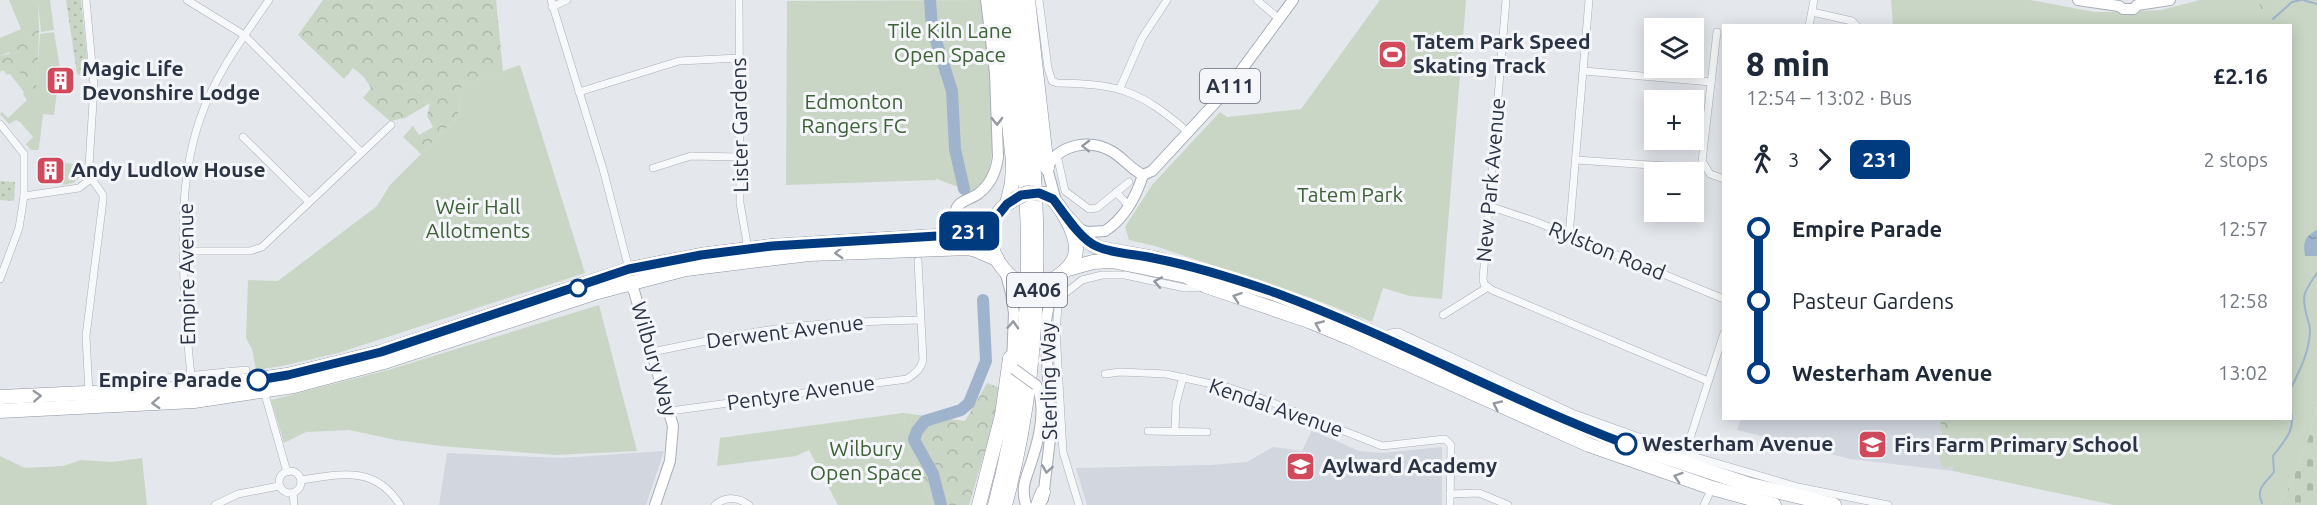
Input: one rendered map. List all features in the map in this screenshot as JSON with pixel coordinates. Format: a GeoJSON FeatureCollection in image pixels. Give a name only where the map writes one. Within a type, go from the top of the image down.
{"type":"FeatureCollection","features":[{"type":"Feature","properties":{"kind":"highway"},"geometry":{"type":"LineString","coordinates":[[996,0],[1013,162],[1010,202]]}},
{"type":"Feature","properties":{"kind":"highway","name":"A406"},"geometry":{"type":"LineString","coordinates":[[1006,0],[1035,169]]}},
{"type":"Feature","properties":{"kind":"highway","name":"A406"},"geometry":{"type":"LineString","coordinates":[[1017,0],[1035,169]]}},
{"type":"Feature","properties":{"kind":"highway","name":"A406"},"geometry":{"type":"LineString","coordinates":[[1020,409],[1033,350],[1038,273],[1028,0]]}},
{"type":"Feature","properties":{"kind":"highway"},"geometry":{"type":"LineString","coordinates":[[1001,265],[990,238],[990,228],[994,220],[1010,202],[1027,193],[1045,194],[1093,245],[1107,250],[1154,258],[1274,293],[1331,314],[1523,402],[1626,444],[1747,484],[1834,505]]}},
{"type":"Feature","properties":{"kind":"highway"},"geometry":{"type":"LineString","coordinates":[[1060,209],[1077,242],[1076,256],[1066,271]]}},
{"type":"Feature","properties":{"kind":"highway"},"geometry":{"type":"LineString","coordinates":[[0,397],[89,393],[288,375],[345,362],[586,285],[629,269],[748,249],[838,240],[934,237],[965,232],[994,220]]}},
{"type":"Feature","properties":{"kind":"highway"},"geometry":{"type":"LineString","coordinates":[[0,411],[194,401],[264,392],[352,372],[594,293],[663,274],[771,258],[881,250],[968,248],[976,250],[1001,265],[1016,281],[1028,286],[1047,283],[1066,271],[1093,262],[1112,261],[1165,270],[1309,321],[1709,499],[1774,505]]}},
{"type":"Feature","properties":{"kind":"highway"},"geometry":{"type":"LineString","coordinates":[[629,269],[638,273],[663,274]]}},
{"type":"Feature","properties":{"kind":"highway"},"geometry":{"type":"LineString","coordinates":[[979,505],[1011,368]]}},
{"type":"Feature","properties":{"kind":"highway","name":"Sterling Way"},"geometry":{"type":"LineString","coordinates":[[995,505],[1009,442],[1020,409]]}},
{"type":"Feature","properties":{"kind":"highway","name":"Sterling Way"},"geometry":{"type":"LineString","coordinates":[[1005,505],[1020,409]]}},
{"type":"Feature","properties":{"kind":"street"},"geometry":{"type":"LineString","coordinates":[[79,188],[87,184],[94,86],[86,0]]}},
{"type":"Feature","properties":{"kind":"street"},"geometry":{"type":"LineString","coordinates":[[187,0],[244,35],[361,152]]}},
{"type":"Feature","properties":{"kind":"street","name":"Empire Avenue"},"geometry":{"type":"LineString","coordinates":[[192,382],[183,251],[186,186],[197,130],[210,95],[244,35],[269,0]]}},
{"type":"Feature","properties":{"kind":"street"},"geometry":{"type":"LineString","coordinates":[[567,0],[552,3],[618,222],[629,269]]}},
{"type":"Feature","properties":{"kind":"street","name":"Lister Gardens"},"geometry":{"type":"LineString","coordinates":[[739,0],[740,203],[748,249]]}},
{"type":"Feature","properties":{"kind":"street"},"geometry":{"type":"LineString","coordinates":[[965,232],[957,219],[956,208],[978,194],[989,182],[998,157],[995,73],[986,0]]}},
{"type":"Feature","properties":{"kind":"street"},"geometry":{"type":"LineString","coordinates":[[1039,0],[1050,77],[1057,83],[1089,83],[1120,88],[1160,108],[1189,133]]}},
{"type":"Feature","properties":{"kind":"street"},"geometry":{"type":"LineString","coordinates":[[1120,88],[1143,38],[1167,0]]}},
{"type":"Feature","properties":{"kind":"street"},"geometry":{"type":"LineString","coordinates":[[1257,0],[1279,19]]}},
{"type":"Feature","properties":{"kind":"street","name":"A111"},"geometry":{"type":"LineString","coordinates":[[1078,229],[1088,232],[1105,231],[1129,206],[1143,175],[1152,171],[1226,91],[1293,0]]}},
{"type":"Feature","properties":{"kind":"street","name":"New Park Avenue"},"geometry":{"type":"LineString","coordinates":[[1506,0],[1483,279],[1488,287],[1708,381]]}},
{"type":"Feature","properties":{"kind":"street"},"geometry":{"type":"LineString","coordinates":[[1569,236],[1589,0]]}},
{"type":"Feature","properties":{"kind":"street"},"geometry":{"type":"LineString","coordinates":[[1809,24],[1814,0]]}},
{"type":"Feature","properties":{"kind":"street"},"geometry":{"type":"LineString","coordinates":[[2078,0],[2119,6],[2123,2],[2134,2],[2137,5],[2170,0]]}},
{"type":"Feature","properties":{"kind":"street"},"geometry":{"type":"LineString","coordinates":[[1812,12],[1852,21],[1855,24]]}},
{"type":"Feature","properties":{"kind":"street"},"geometry":{"type":"LineString","coordinates":[[1717,32],[1702,161],[1710,174],[1722,178]]}},
{"type":"Feature","properties":{"kind":"street"},"geometry":{"type":"LineString","coordinates":[[579,92],[680,61],[739,58]]}},
{"type":"Feature","properties":{"kind":"street"},"geometry":{"type":"LineString","coordinates":[[1584,71],[1711,82]]}},
{"type":"Feature","properties":{"kind":"street"},"geometry":{"type":"LineString","coordinates":[[0,124],[24,154],[24,196],[19,228],[2,265],[0,279]]}},
{"type":"Feature","properties":{"kind":"street"},"geometry":{"type":"LineString","coordinates":[[183,251],[258,250],[276,236],[391,125]]}},
{"type":"Feature","properties":{"kind":"street"},"geometry":{"type":"LineString","coordinates":[[243,137],[309,202]]}},
{"type":"Feature","properties":{"kind":"street"},"geometry":{"type":"LineString","coordinates":[[1060,209],[1051,190],[1035,169],[1074,146],[1092,145],[1112,152],[1143,175]]}},
{"type":"Feature","properties":{"kind":"street"},"geometry":{"type":"LineString","coordinates":[[1057,155],[1066,194],[1089,209],[1094,209],[1129,182]]}},
{"type":"Feature","properties":{"kind":"street"},"geometry":{"type":"LineString","coordinates":[[653,168],[691,156],[739,157]]}},
{"type":"Feature","properties":{"kind":"street"},"geometry":{"type":"LineString","coordinates":[[1576,160],[1644,165]]}},
{"type":"Feature","properties":{"kind":"street"},"geometry":{"type":"LineString","coordinates":[[88,175],[103,200],[86,336],[89,393]]}},
{"type":"Feature","properties":{"kind":"street"},"geometry":{"type":"LineString","coordinates":[[24,196],[79,188],[99,190]]}},
{"type":"Feature","properties":{"kind":"street"},"geometry":{"type":"LineString","coordinates":[[1115,193],[1129,206]]}},
{"type":"Feature","properties":{"kind":"street","name":"Rylston Road"},"geometry":{"type":"LineString","coordinates":[[1489,206],[1722,298]]}},
{"type":"Feature","properties":{"kind":"street"},"geometry":{"type":"LineString","coordinates":[[918,261],[920,320]]}},
{"type":"Feature","properties":{"kind":"street"},"geometry":{"type":"LineString","coordinates":[[1001,265],[1011,293],[1014,314],[1011,368],[1036,385],[1040,396],[1040,424],[1036,447],[1023,484],[1026,505]]}},
{"type":"Feature","properties":{"kind":"street","name":"Sterling Way"},"geometry":{"type":"LineString","coordinates":[[1042,501],[1049,463],[1051,430],[1046,320],[1051,294],[1066,271]]}},
{"type":"Feature","properties":{"kind":"street"},"geometry":{"type":"LineString","coordinates":[[1079,505],[1066,469],[1063,452],[1057,371],[1057,313],[1063,295],[1084,278],[1102,275],[1131,277],[1185,288],[1206,286]]}},
{"type":"Feature","properties":{"kind":"street"},"geometry":{"type":"LineString","coordinates":[[586,285],[601,285],[616,281],[629,284]]}},
{"type":"Feature","properties":{"kind":"street","name":"Wilbury Way"},"geometry":{"type":"LineString","coordinates":[[629,284],[634,291],[670,411],[674,436],[672,452],[655,505]]}},
{"type":"Feature","properties":{"kind":"street","name":"New Park Avenue"},"geometry":{"type":"LineString","coordinates":[[1443,315],[1488,287]]}},
{"type":"Feature","properties":{"kind":"street","name":"Derwent Avenue"},"geometry":{"type":"LineString","coordinates":[[652,352],[715,339],[799,326],[920,320]]}},
{"type":"Feature","properties":{"kind":"street","name":"Pentyre Avenue"},"geometry":{"type":"LineString","coordinates":[[670,411],[907,379],[917,372],[922,360],[920,320]]}},
{"type":"Feature","properties":{"kind":"street"},"geometry":{"type":"LineString","coordinates":[[1385,339],[1390,333],[1398,332],[1563,409],[1685,454],[1755,476],[1888,505]]}},
{"type":"Feature","properties":{"kind":"street"},"geometry":{"type":"LineString","coordinates":[[1685,454],[1722,339]]}},
{"type":"Feature","properties":{"kind":"street"},"geometry":{"type":"LineString","coordinates":[[147,380],[192,382],[246,370]]}},
{"type":"Feature","properties":{"kind":"street","name":"Kendal Avenue"},"geometry":{"type":"LineString","coordinates":[[1105,374],[1159,373],[1230,388],[1382,446],[1445,439],[1451,445],[1450,494]]}},
{"type":"Feature","properties":{"kind":"street"},"geometry":{"type":"LineString","coordinates":[[1175,431],[1176,404],[1183,377]]}},
{"type":"Feature","properties":{"kind":"street"},"geometry":{"type":"LineString","coordinates":[[264,392],[287,472]]}},
{"type":"Feature","properties":{"kind":"street"},"geometry":{"type":"LineString","coordinates":[[1148,431],[1207,432]]}},
{"type":"Feature","properties":{"kind":"street"},"geometry":{"type":"LineString","coordinates":[[287,472],[295,472],[301,480],[299,489],[293,493],[285,493],[279,486],[280,478],[287,472]]}},
{"type":"Feature","properties":{"kind":"street"},"geometry":{"type":"LineString","coordinates":[[301,480],[342,473],[361,476],[385,487],[393,493],[400,505]]}},
{"type":"Feature","properties":{"kind":"street"},"geometry":{"type":"LineString","coordinates":[[215,505],[238,494],[279,486]]}},
{"type":"Feature","properties":{"kind":"street"},"geometry":{"type":"LineString","coordinates":[[293,493],[294,505]]}},
{"type":"Feature","properties":{"kind":"street"},"geometry":{"type":"LineString","coordinates":[[1450,505],[1450,494],[1479,493],[1508,505]]}},
{"type":"Feature","properties":{"kind":"street"},"geometry":{"type":"LineString","coordinates":[[715,505],[722,500],[735,498],[749,505]]}},
{"type":"Feature","properties":{"kind":"shaded area","name":"Firs Farm Primary School"},"geometry":{"type":"Polygon","coordinates":[[[1741,420],[1950,420],[1953,471],[1850,459],[1737,430],[1741,420]]]}},
{"type":"Feature","properties":{"kind":"shaded area","name":"Aylward Academy"},"geometry":{"type":"Polygon","coordinates":[[[1312,430],[1359,451],[1381,453],[1442,447],[1442,505],[1087,505],[1076,468],[1247,462],[1273,447],[1302,451],[1312,430]]]}},
{"type":"Feature","properties":{"kind":"shaded area"},"geometry":{"type":"Polygon","coordinates":[[[664,451],[646,505],[439,505],[447,453],[561,458],[664,451]]]}},
{"type":"Feature","properties":{"kind":"green space"},"geometry":{"type":"Polygon","coordinates":[[[9,0],[50,0],[54,30],[41,32],[38,2],[39,29],[15,45],[17,52],[11,55],[9,52],[0,56],[0,38],[21,29],[9,0]]]}},
{"type":"Feature","properties":{"kind":"green space"},"geometry":{"type":"Polygon","coordinates":[[[66,0],[81,0],[89,78],[77,74],[66,0]]]}},
{"type":"Feature","properties":{"kind":"green space"},"geometry":{"type":"Polygon","coordinates":[[[323,0],[496,0],[503,71],[462,85],[458,117],[421,154],[403,137],[413,126],[419,135],[433,127],[427,116],[430,103],[405,118],[390,121],[363,98],[371,88],[364,77],[353,68],[344,79],[298,35],[323,0]]]}},
{"type":"Feature","properties":{"kind":"green space","name":"Edmonton Rangers FC"},"geometry":{"type":"Polygon","coordinates":[[[981,0],[990,67],[993,125],[989,172],[982,185],[967,195],[956,186],[937,178],[936,180],[786,185],[787,1],[981,0]]]}},
{"type":"Feature","properties":{"kind":"green space","name":"Tatem Park"},"geometry":{"type":"Polygon","coordinates":[[[1380,0],[1466,0],[1442,299],[1410,296],[1383,288],[1372,322],[1314,299],[1155,246],[1129,240],[1125,227],[1152,185],[1220,112],[1227,117],[1301,109],[1380,0]]]}},
{"type":"Feature","properties":{"kind":"green space"},"geometry":{"type":"Polygon","coordinates":[[[1891,0],[2030,0],[2095,12],[2114,12],[2161,10],[2200,0],[2257,0],[2264,16],[2272,14],[2287,0],[2317,0],[2317,403],[2302,456],[2280,505],[2114,505],[1953,471],[1950,420],[2292,420],[2292,24],[1893,24],[1891,0]]]}},
{"type":"Feature","properties":{"kind":"green space"},"geometry":{"type":"Polygon","coordinates":[[[2257,0],[2287,0],[2272,14],[2264,17],[2257,0]]]}},
{"type":"Feature","properties":{"kind":"green space"},"geometry":{"type":"Polygon","coordinates":[[[39,29],[37,93],[9,72],[0,62],[0,56],[17,52],[14,45],[39,29]]]}},
{"type":"Feature","properties":{"kind":"green space"},"geometry":{"type":"Polygon","coordinates":[[[54,32],[60,68],[56,71],[53,89],[57,91],[54,115],[43,114],[39,148],[31,150],[26,144],[33,137],[20,122],[16,120],[9,124],[0,114],[2,112],[8,118],[27,100],[24,92],[10,74],[7,75],[3,70],[0,72],[0,62],[9,72],[16,67],[36,92],[40,34],[54,32]]]}},
{"type":"Feature","properties":{"kind":"green space","name":"Weir Hall Allotments"},"geometry":{"type":"Polygon","coordinates":[[[520,65],[585,273],[338,353],[256,370],[252,349],[246,338],[248,280],[278,281],[377,206],[390,185],[458,117],[462,85],[520,65]]]}},
{"type":"Feature","properties":{"kind":"green space"},"geometry":{"type":"Polygon","coordinates":[[[65,163],[82,165],[81,176],[73,183],[63,185],[65,163]]]}},
{"type":"Feature","properties":{"kind":"green space"},"geometry":{"type":"Polygon","coordinates":[[[0,181],[15,182],[14,201],[0,200],[0,181]]]}},
{"type":"Feature","properties":{"kind":"green space"},"geometry":{"type":"Polygon","coordinates":[[[599,305],[637,451],[555,455],[441,446],[349,430],[306,432],[284,443],[271,400],[388,370],[599,305]]]}},
{"type":"Feature","properties":{"kind":"green space"},"geometry":{"type":"Polygon","coordinates":[[[987,383],[1000,388],[992,427],[969,505],[932,505],[911,455],[903,413],[965,421],[987,383]]]}},
{"type":"Feature","properties":{"kind":"green space"},"geometry":{"type":"Polygon","coordinates":[[[2317,403],[2317,505],[2280,505],[2302,456],[2317,403]]]}},
{"type":"Feature","properties":{"kind":"green space","name":"Wilbury Open Space"},"geometry":{"type":"Polygon","coordinates":[[[903,413],[911,455],[932,505],[838,505],[809,450],[796,456],[717,466],[720,438],[903,413]]]}},
{"type":"Feature","properties":{"kind":"green space"},"geometry":{"type":"Polygon","coordinates":[[[1940,420],[1953,420],[1954,465],[1945,469],[1940,462],[1939,454],[1942,436],[1940,420]]]}},
{"type":"Feature","properties":{"kind":"green space"},"geometry":{"type":"Polygon","coordinates":[[[0,456],[25,468],[63,466],[81,460],[112,462],[142,458],[147,505],[0,505],[0,456]]]}},
{"type":"Feature","properties":{"kind":"water"},"geometry":{"type":"Polygon","coordinates":[[[2317,230],[2317,256],[2305,256],[2305,240],[2317,230]]]}},
{"type":"Feature","properties":{"kind":"waterway"},"geometry":{"type":"LineString","coordinates":[[930,0],[932,28],[952,91],[955,149],[964,189]]}},
{"type":"Feature","properties":{"kind":"waterway"},"geometry":{"type":"LineString","coordinates":[[2273,19],[2292,2],[2301,0]]}},
{"type":"Feature","properties":{"kind":"waterway"},"geometry":{"type":"LineString","coordinates":[[2303,0],[2317,4]]}},
{"type":"Feature","properties":{"kind":"waterway"},"geometry":{"type":"LineString","coordinates":[[2292,386],[2308,347],[2310,329],[2304,298],[2317,273]]}},
{"type":"Feature","properties":{"kind":"waterway"},"geometry":{"type":"LineString","coordinates":[[941,505],[933,474],[914,440],[917,431],[925,421],[961,410],[969,403],[986,361],[983,300]]}},
{"type":"Feature","properties":{"kind":"waterway"},"geometry":{"type":"LineString","coordinates":[[2292,415],[2292,420]]}},
{"type":"Feature","properties":{"kind":"waterway"},"geometry":{"type":"LineString","coordinates":[[2262,503],[2261,490],[2274,472],[2273,456],[2289,434],[2292,420]]}},
{"type":"Feature","properties":{"kind":"bus line","name":"231"},"geometry":{"type":"LineString","coordinates":[[258,380],[381,352],[629,269],[701,255],[772,246],[838,240],[954,235],[973,230],[994,220],[1007,204],[1021,195],[1033,192],[1045,194],[1053,199],[1093,245],[1197,269],[1331,314],[1523,402],[1626,444]]}},
{"type":"Feature","properties":{"kind":"place","name":"Tatem Park Speed Skating Track"},"geometry":{"type":"Point","coordinates":[1392,54]}},
{"type":"Feature","properties":{"kind":"place","name":"Magic Life Devonshire Lodge"},"geometry":{"type":"Point","coordinates":[61,81]}},
{"type":"Feature","properties":{"kind":"place","name":"Andy Ludlow House"},"geometry":{"type":"Point","coordinates":[50,170]}},
{"type":"Feature","properties":{"kind":"place","name":"Empire Parade"},"geometry":{"type":"Point","coordinates":[258,380]}},
{"type":"Feature","properties":{"kind":"place","name":"Westerham Avenue"},"geometry":{"type":"Point","coordinates":[1626,444]}},
{"type":"Feature","properties":{"kind":"place","name":"Firs Farm Primary School"},"geometry":{"type":"Point","coordinates":[1873,445]}},
{"type":"Feature","properties":{"kind":"place","name":"Aylward Academy"},"geometry":{"type":"Point","coordinates":[1301,466]}},
{"type":"Feature","properties":{"kind":"park label","name":"Tile Kiln Lane Open Space"},"geometry":{"type":"Point","coordinates":[950,43]}}]}
